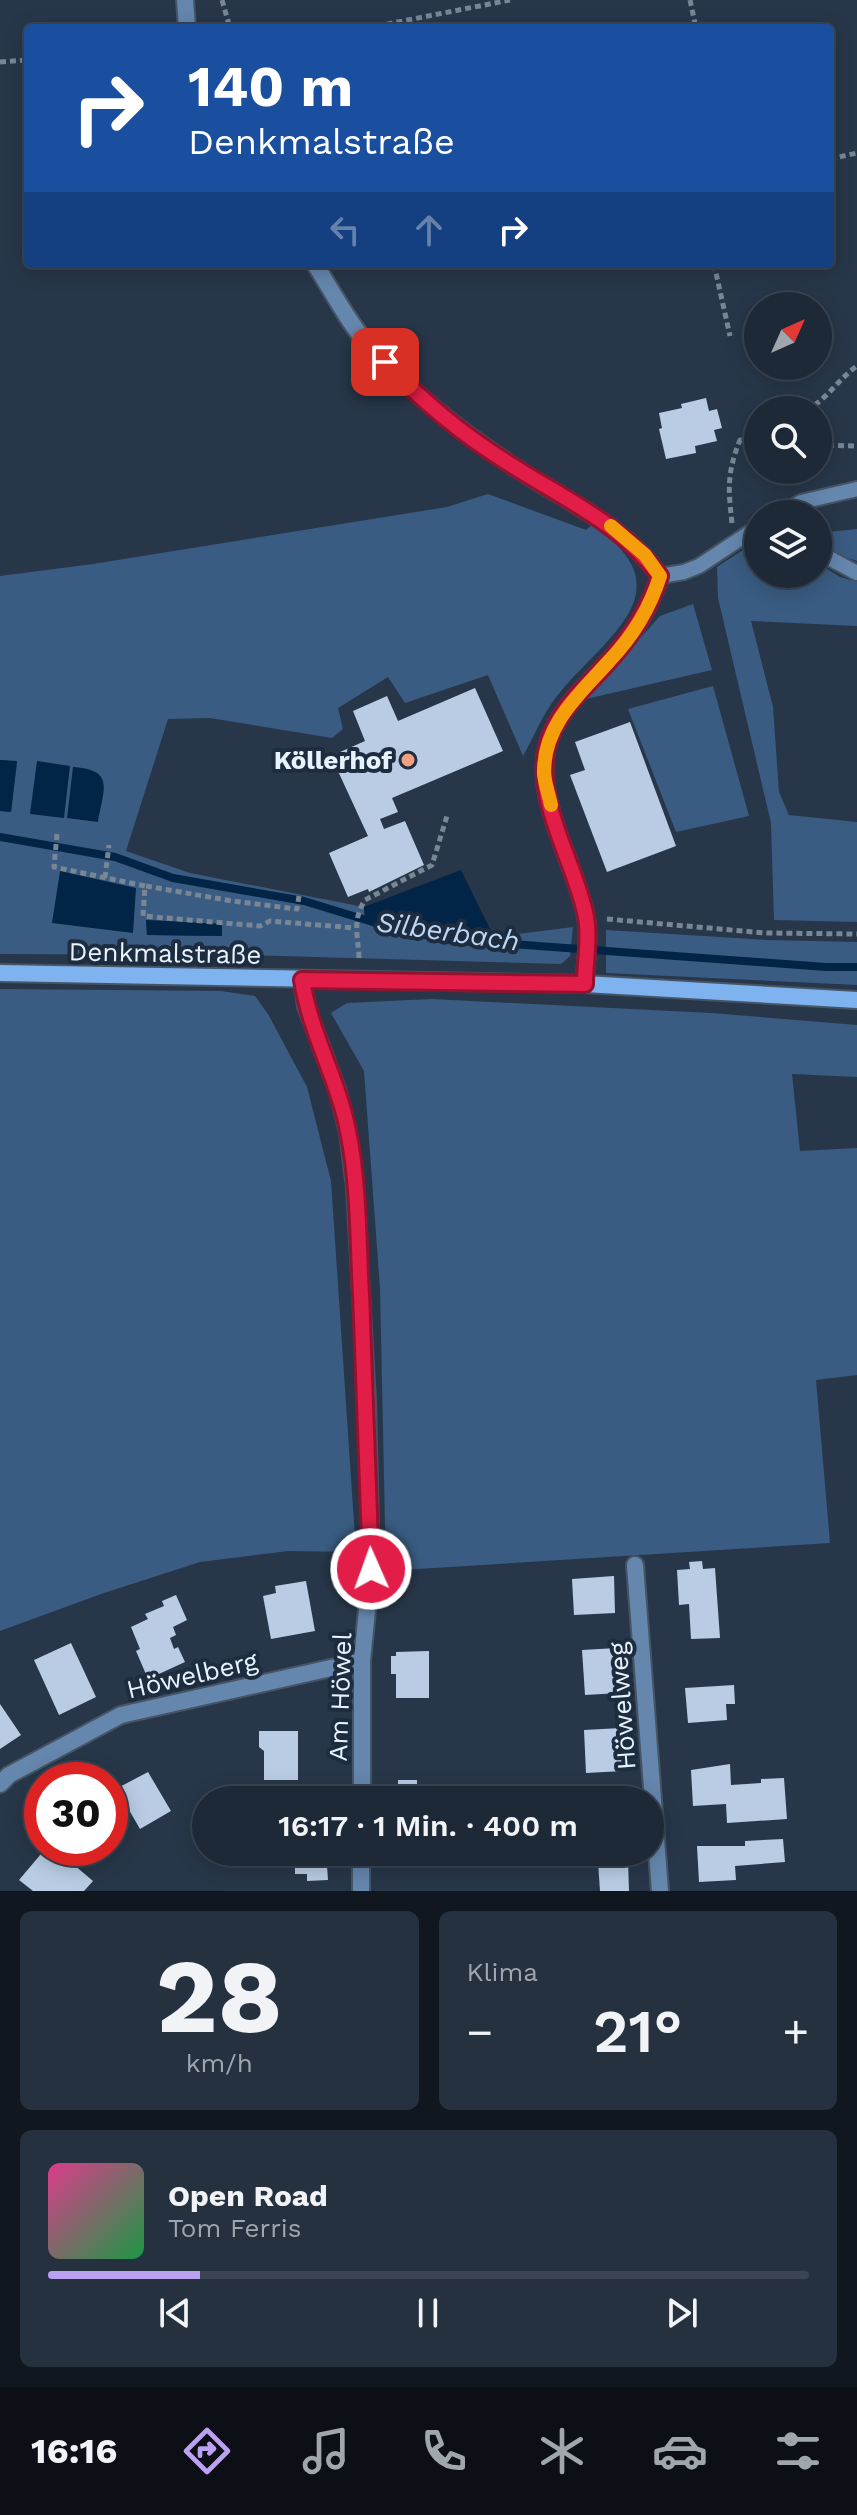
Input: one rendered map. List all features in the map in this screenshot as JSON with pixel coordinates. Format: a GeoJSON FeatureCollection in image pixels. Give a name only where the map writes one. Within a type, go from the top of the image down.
{"type":"FeatureCollection","features":[{"type":"Feature","properties":{"kind":"main road","name":"Denkmalstraße"},"geometry":{"type":"LineString","coordinates":[[0,973],[585,984],[857,1000]]}},
{"type":"Feature","properties":{"kind":"street"},"geometry":{"type":"LineString","coordinates":[[185,0],[187,24]]}},
{"type":"Feature","properties":{"kind":"street"},"geometry":{"type":"LineString","coordinates":[[318,268],[367,343],[438,413],[507,463],[624,535],[645,555],[660,576],[648,608],[633,631],[558,719],[547,747],[544,775],[586,926],[585,984]]}},
{"type":"Feature","properties":{"kind":"street","name":"Am Höwel"},"geometry":{"type":"LineString","coordinates":[[302,980],[306,1006],[338,1092],[348,1132],[355,1187],[367,1401],[371,1569],[362,1661],[362,1786]]}},
{"type":"Feature","properties":{"kind":"street","name":"Höwelweg"},"geometry":{"type":"LineString","coordinates":[[635,1565],[660,1891]]}},
{"type":"Feature","properties":{"kind":"street","name":"Höwelberg"},"geometry":{"type":"LineString","coordinates":[[0,1784],[9,1775],[121,1715],[362,1661]]}},
{"type":"Feature","properties":{"kind":"street"},"geometry":{"type":"LineString","coordinates":[[361,1866],[361,1891]]}},
{"type":"Feature","properties":{"kind":"lane"},"geometry":{"type":"LineString","coordinates":[[825,500],[857,489]]}},
{"type":"Feature","properties":{"kind":"lane"},"geometry":{"type":"LineString","coordinates":[[660,576],[699,566],[744,535]]}},
{"type":"Feature","properties":{"kind":"lane"},"geometry":{"type":"LineString","coordinates":[[832,560],[857,573]]}},
{"type":"Feature","properties":{"kind":"path"},"geometry":{"type":"LineString","coordinates":[[222,0],[229,24]]}},
{"type":"Feature","properties":{"kind":"path"},"geometry":{"type":"LineString","coordinates":[[387,24],[510,0]]}},
{"type":"Feature","properties":{"kind":"path"},"geometry":{"type":"LineString","coordinates":[[690,0],[695,24]]}},
{"type":"Feature","properties":{"kind":"path"},"geometry":{"type":"LineString","coordinates":[[0,62],[24,60]]}},
{"type":"Feature","properties":{"kind":"path"},"geometry":{"type":"LineString","coordinates":[[834,158],[857,153]]}},
{"type":"Feature","properties":{"kind":"path"},"geometry":{"type":"LineString","coordinates":[[715,268],[730,336]]}},
{"type":"Feature","properties":{"kind":"path"},"geometry":{"type":"LineString","coordinates":[[825,396],[846,373],[857,366]]}},
{"type":"Feature","properties":{"kind":"path"},"geometry":{"type":"LineString","coordinates":[[734,541],[727,482],[740,440],[744,440]]}},
{"type":"Feature","properties":{"kind":"path"},"geometry":{"type":"LineString","coordinates":[[832,445],[857,446]]}},
{"type":"Feature","properties":{"kind":"path"},"geometry":{"type":"LineString","coordinates":[[359,957],[355,926],[358,911],[365,900],[432,865],[447,816]]}},
{"type":"Feature","properties":{"kind":"path"},"geometry":{"type":"LineString","coordinates":[[57,834],[54,867],[145,886],[297,909],[299,896]]}},
{"type":"Feature","properties":{"kind":"path"},"geometry":{"type":"LineString","coordinates":[[105,878],[109,845]]}},
{"type":"Feature","properties":{"kind":"path"},"geometry":{"type":"LineString","coordinates":[[145,886],[143,916],[260,926],[279,921],[355,926]]}},
{"type":"Feature","properties":{"kind":"path"},"geometry":{"type":"LineString","coordinates":[[279,921],[281,907]]}},
{"type":"Feature","properties":{"kind":"path"},"geometry":{"type":"LineString","coordinates":[[586,926],[857,934]]}},
{"type":"Feature","properties":{"kind":"shaded area"},"geometry":{"type":"Polygon","coordinates":[[[488,494],[586,530],[592,525],[621,549],[634,571],[636,593],[628,614],[552,703],[523,756],[488,675],[405,703],[388,677],[338,708],[343,729],[332,738],[210,718],[168,719],[126,851],[190,873],[364,907],[365,921],[493,947],[494,937],[573,927],[570,956],[561,964],[241,955],[0,954],[0,811],[11,812],[17,762],[0,760],[0,576],[447,507],[488,494]],[[146,920],[147,935],[222,936],[222,924],[146,920]]]}},
{"type":"Feature","properties":{"kind":"shaded area"},"geometry":{"type":"Polygon","coordinates":[[[857,529],[857,561],[832,552],[832,532],[857,529]]]}},
{"type":"Feature","properties":{"kind":"shaded area"},"geometry":{"type":"Polygon","coordinates":[[[744,549],[744,588],[832,588],[832,572],[857,582],[857,626],[751,621],[773,707],[779,792],[789,815],[857,822],[857,922],[774,920],[771,823],[718,598],[717,567],[744,549]]]}},
{"type":"Feature","properties":{"kind":"shaded area"},"geometry":{"type":"Polygon","coordinates":[[[693,604],[712,670],[586,699],[660,616],[693,604]]]}},
{"type":"Feature","properties":{"kind":"shaded area"},"geometry":{"type":"Polygon","coordinates":[[[713,686],[749,816],[676,832],[628,709],[713,686]]]}},
{"type":"Feature","properties":{"kind":"shaded area"},"geometry":{"type":"Polygon","coordinates":[[[606,930],[857,942],[857,985],[606,973],[606,930]]]}},
{"type":"Feature","properties":{"kind":"shaded area"},"geometry":{"type":"Polygon","coordinates":[[[0,989],[221,991],[255,996],[268,1014],[307,1087],[331,1181],[356,1552],[288,1551],[200,1562],[0,1631],[0,989]]]}},
{"type":"Feature","properties":{"kind":"shaded area"},"geometry":{"type":"Polygon","coordinates":[[[432,999],[711,1013],[857,1025],[857,1077],[792,1074],[800,1151],[857,1148],[857,1375],[816,1380],[830,1543],[386,1571],[380,1288],[364,1071],[331,1013],[347,1003],[432,999]]]}},
{"type":"Feature","properties":{"kind":"water"},"geometry":{"type":"Polygon","coordinates":[[[0,760],[17,761],[11,812],[0,811],[0,760]]]}},
{"type":"Feature","properties":{"kind":"water"},"geometry":{"type":"Polygon","coordinates":[[[37,761],[70,766],[64,818],[30,814],[37,761]]]}},
{"type":"Feature","properties":{"kind":"water"},"geometry":{"type":"Polygon","coordinates":[[[73,767],[95,772],[104,783],[98,822],[67,818],[73,767]]]}},
{"type":"Feature","properties":{"kind":"water"},"geometry":{"type":"Polygon","coordinates":[[[461,870],[494,937],[493,948],[442,943],[372,926],[365,921],[364,907],[461,870]]]}},
{"type":"Feature","properties":{"kind":"water"},"geometry":{"type":"Polygon","coordinates":[[[60,871],[136,888],[133,933],[52,923],[60,871]]]}},
{"type":"Feature","properties":{"kind":"water"},"geometry":{"type":"Polygon","coordinates":[[[146,920],[222,924],[222,936],[147,935],[146,920]]]}},
{"type":"Feature","properties":{"kind":"building"},"geometry":{"type":"Polygon","coordinates":[[[706,398],[709,411],[717,409],[722,428],[714,430],[717,441],[695,446],[696,453],[666,459],[659,429],[662,428],[659,413],[706,398]]]}},
{"type":"Feature","properties":{"kind":"building","name":"Köllerhof"},"geometry":{"type":"Polygon","coordinates":[[[475,688],[503,751],[392,798],[398,812],[380,819],[384,829],[405,821],[424,865],[369,892],[368,889],[348,897],[329,853],[368,836],[331,756],[365,741],[353,711],[387,696],[398,721],[475,688]]]}},
{"type":"Feature","properties":{"kind":"building"},"geometry":{"type":"Polygon","coordinates":[[[630,722],[676,846],[607,872],[570,775],[585,770],[575,742],[630,722]]]}},
{"type":"Feature","properties":{"kind":"building"},"geometry":{"type":"Polygon","coordinates":[[[702,1561],[703,1569],[715,1568],[720,1638],[691,1639],[689,1604],[679,1605],[677,1570],[690,1569],[689,1562],[702,1561]]]}},
{"type":"Feature","properties":{"kind":"building"},"geometry":{"type":"Polygon","coordinates":[[[614,1576],[615,1613],[574,1615],[572,1579],[614,1576]]]}},
{"type":"Feature","properties":{"kind":"building"},"geometry":{"type":"Polygon","coordinates":[[[306,1581],[315,1631],[271,1639],[263,1596],[276,1593],[275,1586],[306,1581]]]}},
{"type":"Feature","properties":{"kind":"building"},"geometry":{"type":"Polygon","coordinates":[[[176,1595],[187,1620],[173,1627],[176,1635],[170,1638],[174,1649],[178,1647],[185,1662],[148,1679],[136,1651],[140,1649],[131,1627],[148,1619],[145,1614],[164,1606],[162,1601],[176,1595]]]}},
{"type":"Feature","properties":{"kind":"building"},"geometry":{"type":"Polygon","coordinates":[[[71,1643],[96,1697],[59,1715],[34,1660],[71,1643]]]}},
{"type":"Feature","properties":{"kind":"building"},"geometry":{"type":"Polygon","coordinates":[[[617,1648],[619,1693],[585,1695],[582,1650],[617,1648]]]}},
{"type":"Feature","properties":{"kind":"building"},"geometry":{"type":"Polygon","coordinates":[[[429,1651],[429,1698],[396,1698],[396,1674],[391,1674],[391,1656],[396,1656],[396,1652],[429,1651]]]}},
{"type":"Feature","properties":{"kind":"building"},"geometry":{"type":"Polygon","coordinates":[[[734,1685],[735,1704],[726,1704],[727,1720],[688,1723],[685,1688],[734,1685]]]}},
{"type":"Feature","properties":{"kind":"building"},"geometry":{"type":"Polygon","coordinates":[[[0,1704],[21,1735],[0,1749],[0,1704]]]}},
{"type":"Feature","properties":{"kind":"building"},"geometry":{"type":"Polygon","coordinates":[[[621,1728],[623,1771],[586,1773],[584,1730],[621,1728]]]}},
{"type":"Feature","properties":{"kind":"building"},"geometry":{"type":"Polygon","coordinates":[[[259,1731],[298,1731],[298,1780],[264,1780],[264,1751],[259,1747],[259,1731]]]}},
{"type":"Feature","properties":{"kind":"building"},"geometry":{"type":"Polygon","coordinates":[[[730,1764],[731,1785],[784,1778],[787,1819],[727,1823],[726,1804],[693,1806],[691,1770],[730,1764]]]}},
{"type":"Feature","properties":{"kind":"building"},"geometry":{"type":"Polygon","coordinates":[[[148,1772],[171,1811],[140,1829],[128,1808],[128,1783],[148,1772]]]}},
{"type":"Feature","properties":{"kind":"building"},"geometry":{"type":"Polygon","coordinates":[[[398,1780],[417,1780],[417,1786],[398,1786],[398,1780]]]}},
{"type":"Feature","properties":{"kind":"building"},"geometry":{"type":"Polygon","coordinates":[[[783,1839],[785,1862],[735,1866],[736,1880],[699,1882],[697,1846],[745,1846],[745,1841],[783,1839]]]}},
{"type":"Feature","properties":{"kind":"building"},"geometry":{"type":"Polygon","coordinates":[[[31,1866],[75,1866],[93,1881],[84,1891],[33,1891],[19,1880],[31,1866]]]}},
{"type":"Feature","properties":{"kind":"building"},"geometry":{"type":"Polygon","coordinates":[[[295,1866],[327,1866],[328,1880],[307,1881],[307,1874],[295,1874],[295,1866]]]}},
{"type":"Feature","properties":{"kind":"building"},"geometry":{"type":"Polygon","coordinates":[[[598,1866],[628,1866],[629,1891],[600,1891],[598,1866]]]}},
{"type":"Feature","properties":{"kind":"waterway","name":"Silberbach"},"geometry":{"type":"LineString","coordinates":[[0,837],[115,857],[173,878],[304,901],[376,923]]}},
{"type":"Feature","properties":{"kind":"waterway","name":"Silberbach"},"geometry":{"type":"LineString","coordinates":[[484,942],[857,967]]}},
{"type":"Feature","properties":{"kind":"slow traffic"},"geometry":{"type":"LineString","coordinates":[[551,805],[544,775],[547,747],[558,719],[633,631],[648,608],[660,576],[645,555],[611,526]]}},
{"type":"Feature","properties":{"kind":"place","name":"Köllerhof"},"geometry":{"type":"Point","coordinates":[408,760]}},
{"type":"Feature","properties":{"kind":"route"},"geometry":{"type":"LineString","coordinates":[[371,1569],[367,1401],[355,1187],[348,1132],[338,1092],[306,1006],[302,980],[585,984],[586,918],[557,829],[544,775],[547,747],[558,719],[633,631],[648,608],[660,576],[645,555],[624,535],[507,463],[461,430],[438,413],[385,362]]}}]}
